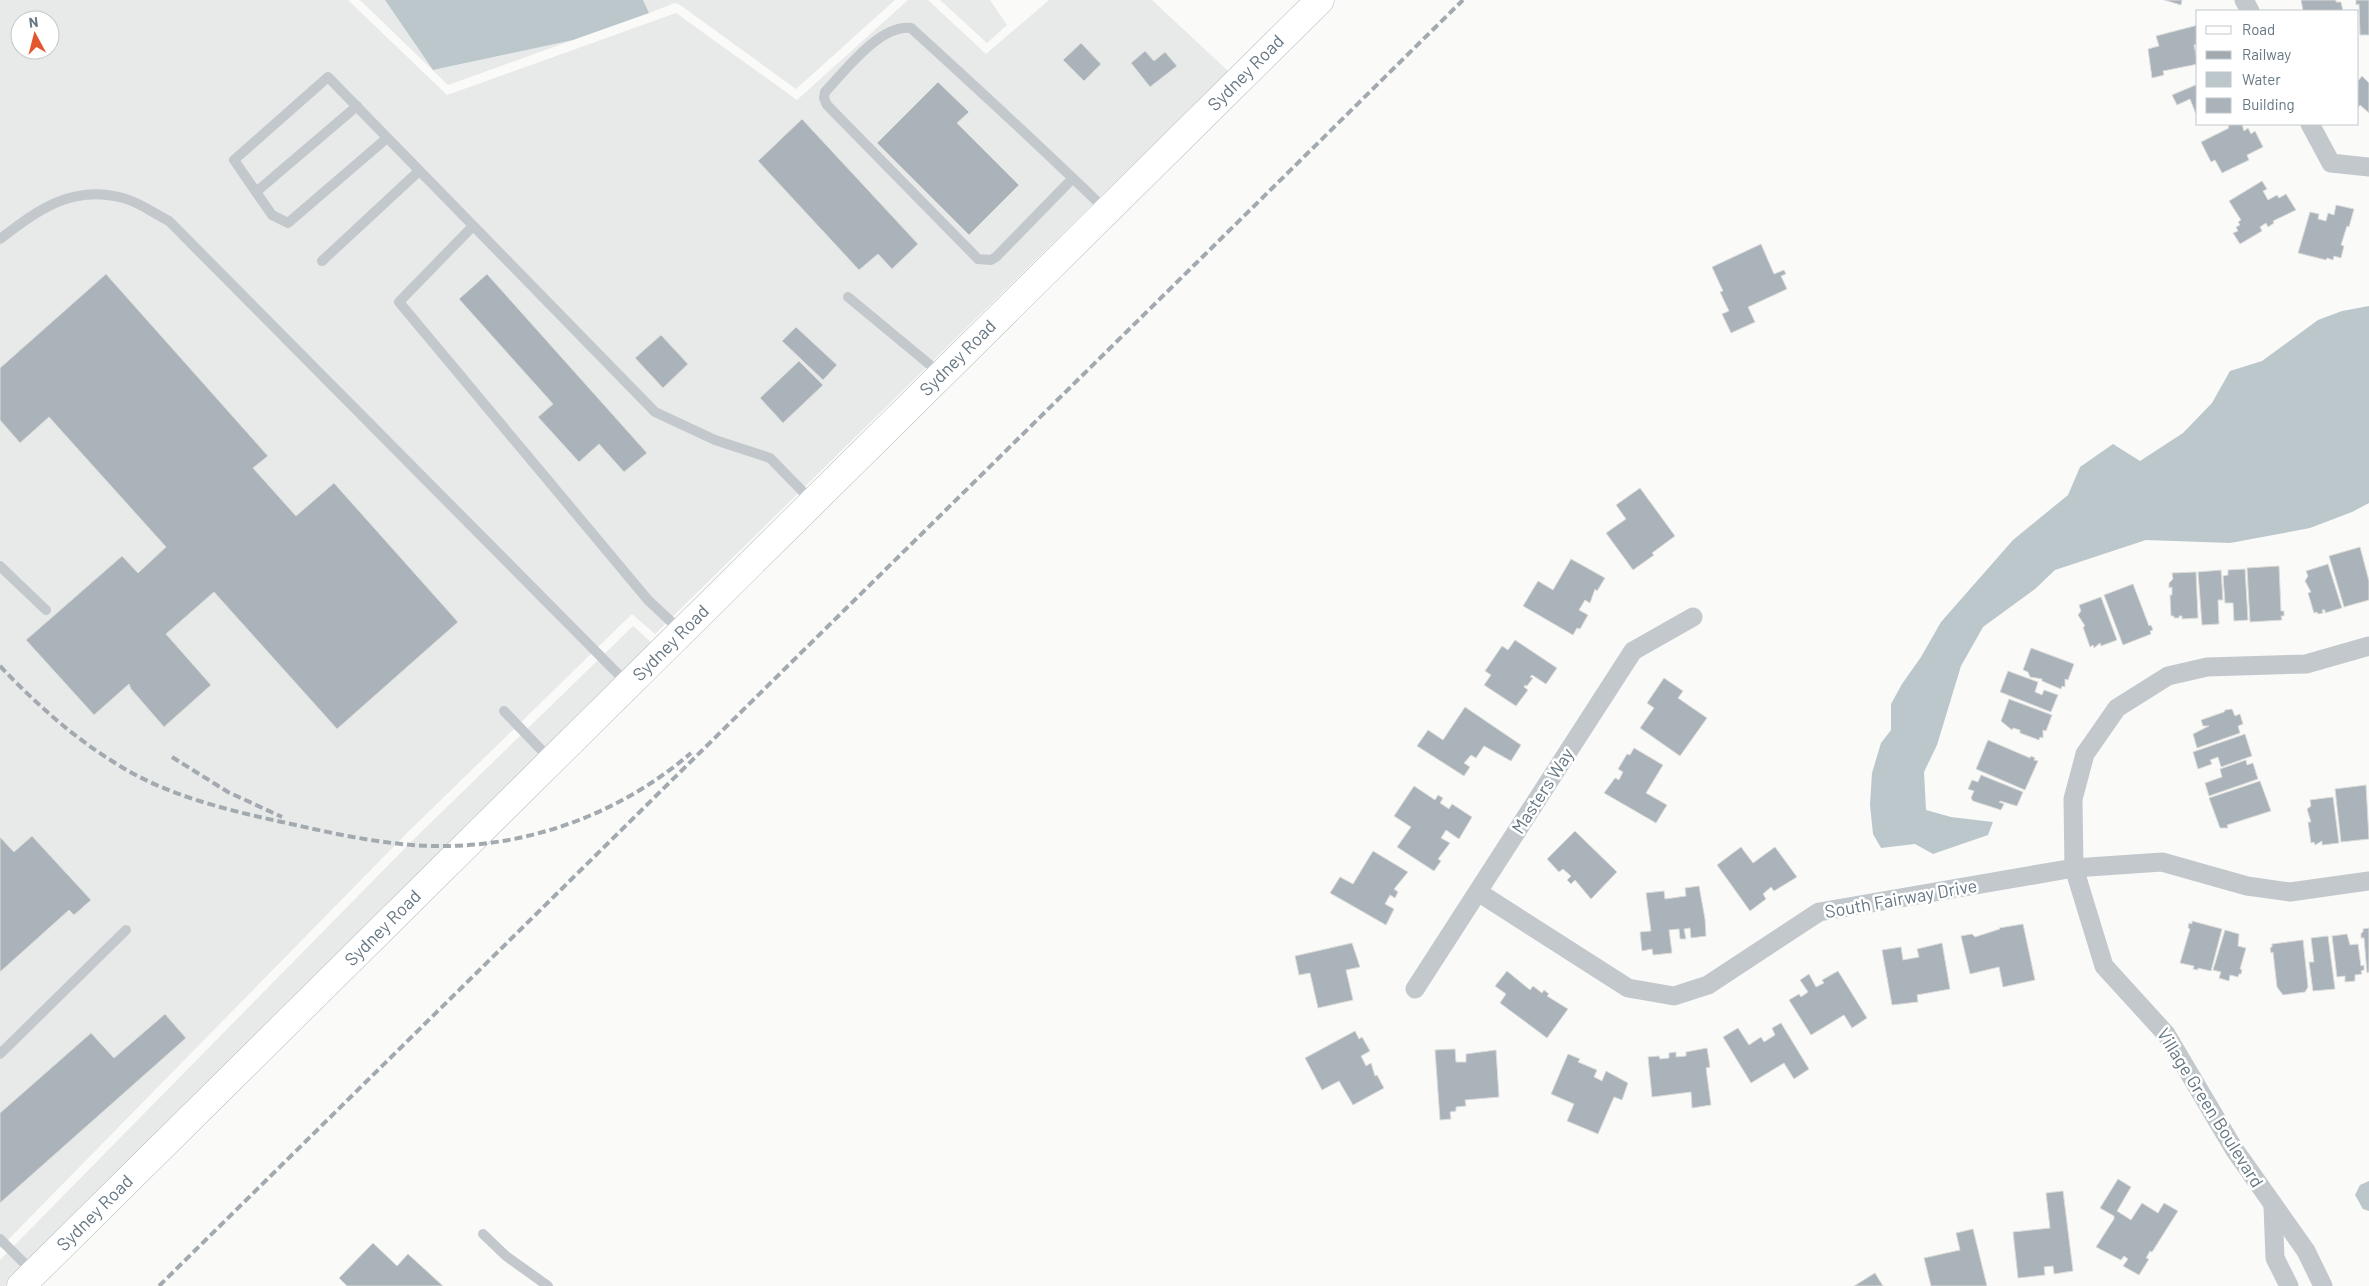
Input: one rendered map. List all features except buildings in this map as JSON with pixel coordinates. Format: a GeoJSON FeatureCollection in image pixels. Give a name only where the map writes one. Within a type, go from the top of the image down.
{"type":"FeatureCollection","features":[{"type":"Feature","properties":{"kind":"street","name":"Sydney Road"},"geometry":{"type":"LineString","coordinates":[[28,1280],[1320,0]]}},
{"type":"Feature","properties":{"kind":"street"},"geometry":{"type":"LineString","coordinates":[[2311,125],[2331,163],[2369,167]]}},
{"type":"Feature","properties":{"kind":"street","name":"Masters Way"},"geometry":{"type":"LineString","coordinates":[[1415,989],[1632,651],[1693,617]]}},
{"type":"Feature","properties":{"kind":"street","name":"Village Green Boulevard"},"geometry":{"type":"LineString","coordinates":[[2323,1286],[2306,1252],[2234,1150],[2166,1034],[2104,966],[2074,868],[2073,799],[2085,754],[2117,708],[2168,676],[2207,667],[2306,664],[2369,646]]}},
{"type":"Feature","properties":{"kind":"street","name":"South Fairway Drive"},"geometry":{"type":"LineString","coordinates":[[1478,892],[1628,988],[1674,996],[1708,985],[1819,912],[2074,868],[2162,862],[2247,886],[2290,892],[2369,881]]}},
{"type":"Feature","properties":{"kind":"street","name":"Village Green Boulevard"},"geometry":{"type":"LineString","coordinates":[[2273,1207],[2275,1258],[2289,1286]]}},
{"type":"Feature","properties":{"kind":"lane"},"geometry":{"type":"LineString","coordinates":[[1073,178],[996,257],[991,260],[978,259],[826,105],[824,98],[826,92],[868,47],[886,33],[899,28],[911,28],[1073,178],[1107,211]]}},
{"type":"Feature","properties":{"kind":"lane"},"geometry":{"type":"LineString","coordinates":[[387,138],[288,223],[272,215],[234,160],[328,77],[655,412],[715,440],[770,458],[813,502]]}},
{"type":"Feature","properties":{"kind":"lane"},"geometry":{"type":"LineString","coordinates":[[256,192],[357,106]]}},
{"type":"Feature","properties":{"kind":"lane"},"geometry":{"type":"LineString","coordinates":[[322,261],[419,171]]}},
{"type":"Feature","properties":{"kind":"lane"},"geometry":{"type":"LineString","coordinates":[[0,239],[56,201],[86,194],[124,198],[169,221],[629,684]]}},
{"type":"Feature","properties":{"kind":"lane"},"geometry":{"type":"LineString","coordinates":[[473,226],[399,302],[648,600],[682,632]]}},
{"type":"Feature","properties":{"kind":"lane"},"geometry":{"type":"LineString","coordinates":[[848,297],[942,375]]}},
{"type":"Feature","properties":{"kind":"lane"},"geometry":{"type":"LineString","coordinates":[[0,566],[46,610]]}},
{"type":"Feature","properties":{"kind":"lane"},"geometry":{"type":"LineString","coordinates":[[504,711],[552,761]]}},
{"type":"Feature","properties":{"kind":"lane"},"geometry":{"type":"LineString","coordinates":[[0,1054],[126,930]]}},
{"type":"Feature","properties":{"kind":"lane"},"geometry":{"type":"LineString","coordinates":[[483,1234],[506,1256],[548,1286]]}},
{"type":"Feature","properties":{"kind":"lane"},"geometry":{"type":"LineString","coordinates":[[0,1239],[28,1280]]}},
{"type":"Feature","properties":{"kind":"shaded area"},"geometry":{"type":"Polygon","coordinates":[[[0,0],[348,0],[447,95],[676,13],[797,100],[908,0],[928,0],[986,54],[1049,0],[1152,0],[1228,71],[655,634],[632,614],[408,832],[0,1248],[0,0]]]}},
{"type":"Feature","properties":{"kind":"shaded area"},"geometry":{"type":"Polygon","coordinates":[[[360,0],[385,0],[434,70],[573,40],[448,85],[360,0]]]}},
{"type":"Feature","properties":{"kind":"shaded area"},"geometry":{"type":"Polygon","coordinates":[[[643,0],[895,0],[796,89],[680,5],[675,3],[649,13],[643,0]]]}},
{"type":"Feature","properties":{"kind":"shaded area"},"geometry":{"type":"Polygon","coordinates":[[[940,0],[990,0],[1007,25],[987,43],[940,0]]]}},
{"type":"Feature","properties":{"kind":"shaded area"},"geometry":{"type":"Polygon","coordinates":[[[633,626],[652,643],[219,1076],[5,1286],[0,1286],[0,1260],[414,839],[633,626]]]}},
{"type":"Feature","properties":{"kind":"water"},"geometry":{"type":"Polygon","coordinates":[[[385,0],[643,0],[649,13],[573,40],[433,70],[385,0]]]}},
{"type":"Feature","properties":{"kind":"water"},"geometry":{"type":"Polygon","coordinates":[[[2369,306],[2369,503],[2352,512],[2310,528],[2230,543],[2146,540],[2055,570],[2035,589],[1983,627],[1961,666],[1937,745],[1924,772],[1926,810],[1951,817],[1993,822],[1988,835],[1933,854],[1915,844],[1881,848],[1873,834],[1870,805],[1872,773],[1881,743],[1891,730],[1891,704],[1941,622],[2013,540],[2068,495],[2080,467],[2113,444],[2140,461],[2183,433],[2212,403],[2230,371],[2262,361],[2318,320],[2342,311],[2369,306]]]}},
{"type":"Feature","properties":{"kind":"water"},"geometry":{"type":"Polygon","coordinates":[[[2369,1181],[2369,1211],[2363,1209],[2355,1195],[2360,1185],[2369,1181]]]}},
{"type":"Feature","properties":{"kind":"railway"},"geometry":{"type":"LineString","coordinates":[[159,1286],[1463,0]]}},
{"type":"Feature","properties":{"kind":"railway"},"geometry":{"type":"LineString","coordinates":[[0,666],[72,733],[103,756],[158,786],[199,801],[240,812],[376,841],[434,846],[469,845],[537,834],[603,810],[634,794],[663,775],[691,753]]}},
{"type":"Feature","properties":{"kind":"railway"},"geometry":{"type":"LineString","coordinates":[[172,757],[228,792],[282,817]]}}]}
